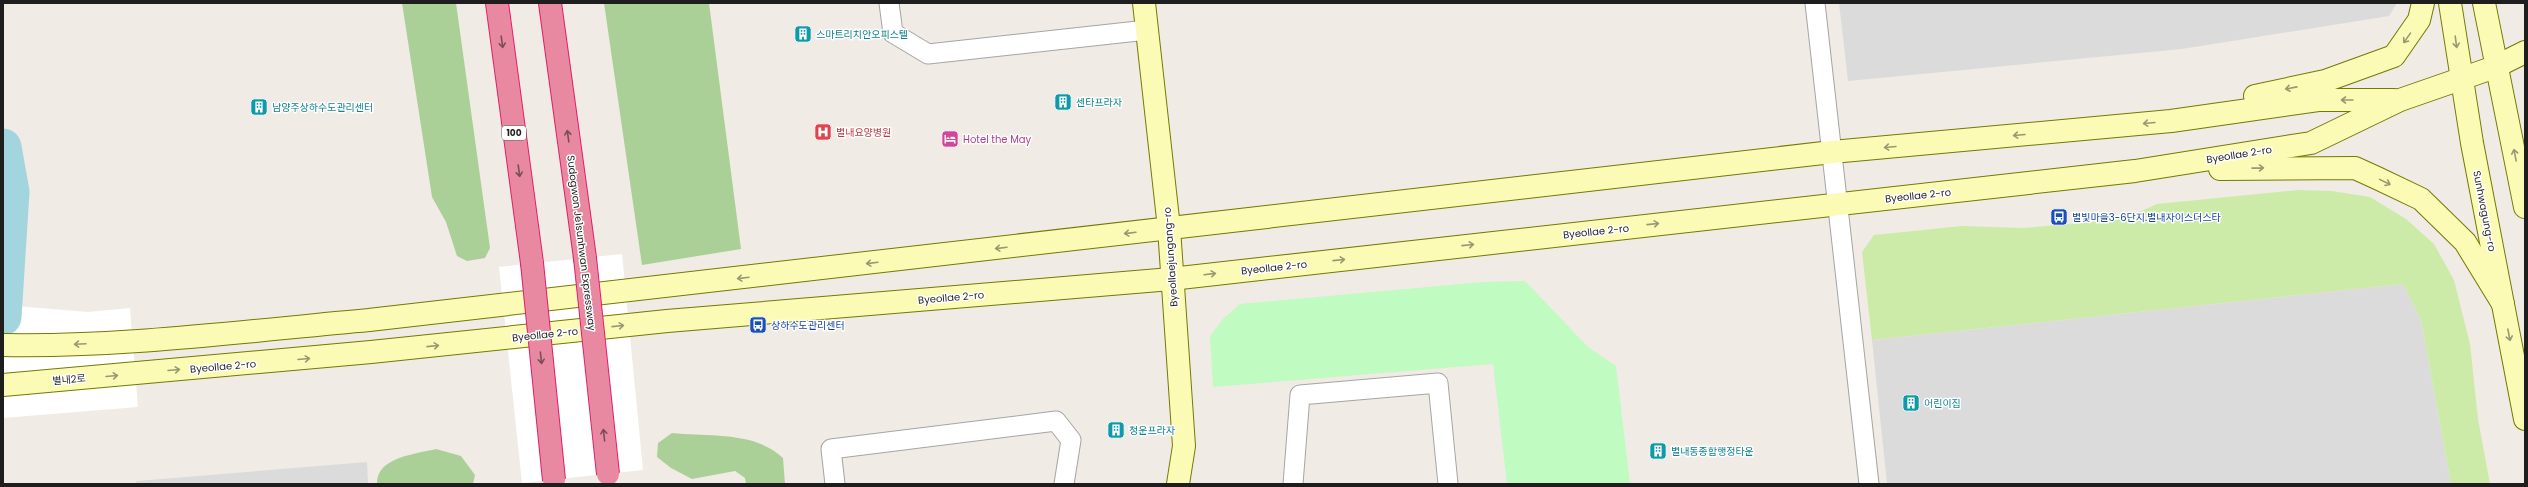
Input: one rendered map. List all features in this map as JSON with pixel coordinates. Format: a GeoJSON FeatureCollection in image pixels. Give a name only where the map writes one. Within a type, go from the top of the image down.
{"type":"FeatureCollection","features":[{"type":"Feature","properties":{"kind":"highway","name":"100"},"geometry":{"type":"LineString","coordinates":[[497,3],[532,263],[554,482]]}},
{"type":"Feature","properties":{"kind":"highway","name":"Sudogwon Je1sunhwan Expressway"},"geometry":{"type":"LineString","coordinates":[[550,3],[585,258],[608,479]]}},
{"type":"Feature","properties":{"kind":"street"},"geometry":{"type":"LineString","coordinates":[[889,3],[893,34],[928,54],[1146,30]]}},
{"type":"Feature","properties":{"kind":"street","name":"Byeollaejungang-ro"},"geometry":{"type":"LineString","coordinates":[[1144,3],[1169,228],[1171,278],[1184,446],[1178,484]]}},
{"type":"Feature","properties":{"kind":"street"},"geometry":{"type":"LineString","coordinates":[[1815,3],[1869,484]]}},
{"type":"Feature","properties":{"kind":"street"},"geometry":{"type":"LineString","coordinates":[[2172,121],[2268,92],[2325,81],[2394,56],[2419,20],[2423,3]]}},
{"type":"Feature","properties":{"kind":"street","name":"Sunhwagung-ro"},"geometry":{"type":"LineString","coordinates":[[2450,3],[2461,79],[2525,419]]}},
{"type":"Feature","properties":{"kind":"street"},"geometry":{"type":"LineString","coordinates":[[2484,3],[2525,207]]}},
{"type":"Feature","properties":{"kind":"street","name":"Byeollae 2-ro"},"geometry":{"type":"LineString","coordinates":[[136,374],[371,352],[667,321],[1171,278],[2135,171],[2311,143],[2400,100],[2496,67],[2525,52]]}},
{"type":"Feature","properties":{"kind":"street","name":"Byeollae 2-ro"},"geometry":{"type":"LineString","coordinates":[[3,345],[46,346],[133,342],[377,319],[1832,152],[2172,121],[2318,100],[2400,100]]}},
{"type":"Feature","properties":{"kind":"street"},"geometry":{"type":"LineString","coordinates":[[2135,171],[2355,168],[2421,199],[2466,242],[2503,304]]}},
{"type":"Feature","properties":{"kind":"street","name":"별내2로"},"geometry":{"type":"LineString","coordinates":[[3,385],[136,374]]}},
{"type":"Feature","properties":{"kind":"street"},"geometry":{"type":"LineString","coordinates":[[1293,484],[1300,395],[1438,383],[1448,484]]}},
{"type":"Feature","properties":{"kind":"street"},"geometry":{"type":"LineString","coordinates":[[835,484],[831,449],[1056,421],[1071,440],[1064,484]]}},
{"type":"Feature","properties":{"kind":"shaded area"},"geometry":{"type":"Polygon","coordinates":[[[1839,3],[2397,3],[2389,16],[2182,49],[1848,81],[1839,3]]]}},
{"type":"Feature","properties":{"kind":"shaded area"},"geometry":{"type":"Polygon","coordinates":[[[2403,284],[2421,320],[2451,484],[1887,484],[1872,340],[2403,284]]]}},
{"type":"Feature","properties":{"kind":"shaded area"},"geometry":{"type":"Polygon","coordinates":[[[367,462],[368,484],[135,484],[137,481],[367,462]]]}},
{"type":"Feature","properties":{"kind":"green space"},"geometry":{"type":"Polygon","coordinates":[[[402,3],[456,3],[490,248],[485,258],[467,261],[457,256],[446,222],[432,197],[402,3]]]}},
{"type":"Feature","properties":{"kind":"green space"},"geometry":{"type":"Polygon","coordinates":[[[604,3],[709,3],[741,249],[642,265],[604,3]]]}},
{"type":"Feature","properties":{"kind":"green space"},"geometry":{"type":"Polygon","coordinates":[[[2298,190],[2332,191],[2370,197],[2406,219],[2434,244],[2454,280],[2470,344],[2478,419],[2490,484],[2451,484],[2421,320],[2403,284],[1872,340],[1862,252],[1874,235],[1962,226],[2023,228],[2124,219],[2157,204],[2298,190]]]}},
{"type":"Feature","properties":{"kind":"green space"},"geometry":{"type":"Polygon","coordinates":[[[1525,281],[1588,347],[1616,366],[1630,484],[1507,484],[1493,364],[1213,387],[1210,336],[1223,319],[1240,304],[1483,282],[1525,281]]]}},
{"type":"Feature","properties":{"kind":"green space"},"geometry":{"type":"Polygon","coordinates":[[[672,433],[731,437],[759,443],[772,449],[783,458],[785,484],[746,484],[745,478],[735,471],[692,479],[671,468],[657,457],[658,443],[672,433]]]}},
{"type":"Feature","properties":{"kind":"green space"},"geometry":{"type":"Polygon","coordinates":[[[436,449],[461,456],[475,475],[473,484],[377,484],[378,475],[390,462],[408,455],[436,449]]]}},
{"type":"Feature","properties":{"kind":"pier"},"geometry":{"type":"Polygon","coordinates":[[[622,254],[643,470],[522,483],[499,267],[622,254]]]}},
{"type":"Feature","properties":{"kind":"pier"},"geometry":{"type":"Polygon","coordinates":[[[3,305],[88,312],[130,308],[138,407],[3,418],[3,305]]]}},
{"type":"Feature","properties":{"kind":"waterway"},"geometry":{"type":"LineString","coordinates":[[3,147],[11,192],[3,317]]}},
{"type":"Feature","properties":{"kind":"place","name":"스마트리치안오피스텔"},"geometry":{"type":"Point","coordinates":[803,34]}},
{"type":"Feature","properties":{"kind":"place","name":"센타프라자"},"geometry":{"type":"Point","coordinates":[1063,102]}},
{"type":"Feature","properties":{"kind":"place","name":"남양주상하수도관리센터"},"geometry":{"type":"Point","coordinates":[259,107]}},
{"type":"Feature","properties":{"kind":"place","name":"별내요양병원"},"geometry":{"type":"Point","coordinates":[823,132]}},
{"type":"Feature","properties":{"kind":"place","name":"Hotel the May"},"geometry":{"type":"Point","coordinates":[950,139]}},
{"type":"Feature","properties":{"kind":"place","name":"별빛마을3-6단지.별내자이스더스타"},"geometry":{"type":"Point","coordinates":[2059,217]}},
{"type":"Feature","properties":{"kind":"place","name":"상하수도관리센터"},"geometry":{"type":"Point","coordinates":[758,325]}},
{"type":"Feature","properties":{"kind":"place","name":"어린이집"},"geometry":{"type":"Point","coordinates":[1911,403]}},
{"type":"Feature","properties":{"kind":"place","name":"청운프라자"},"geometry":{"type":"Point","coordinates":[1116,430]}},
{"type":"Feature","properties":{"kind":"place","name":"별내동종합행정타운"},"geometry":{"type":"Point","coordinates":[1658,451]}}]}
